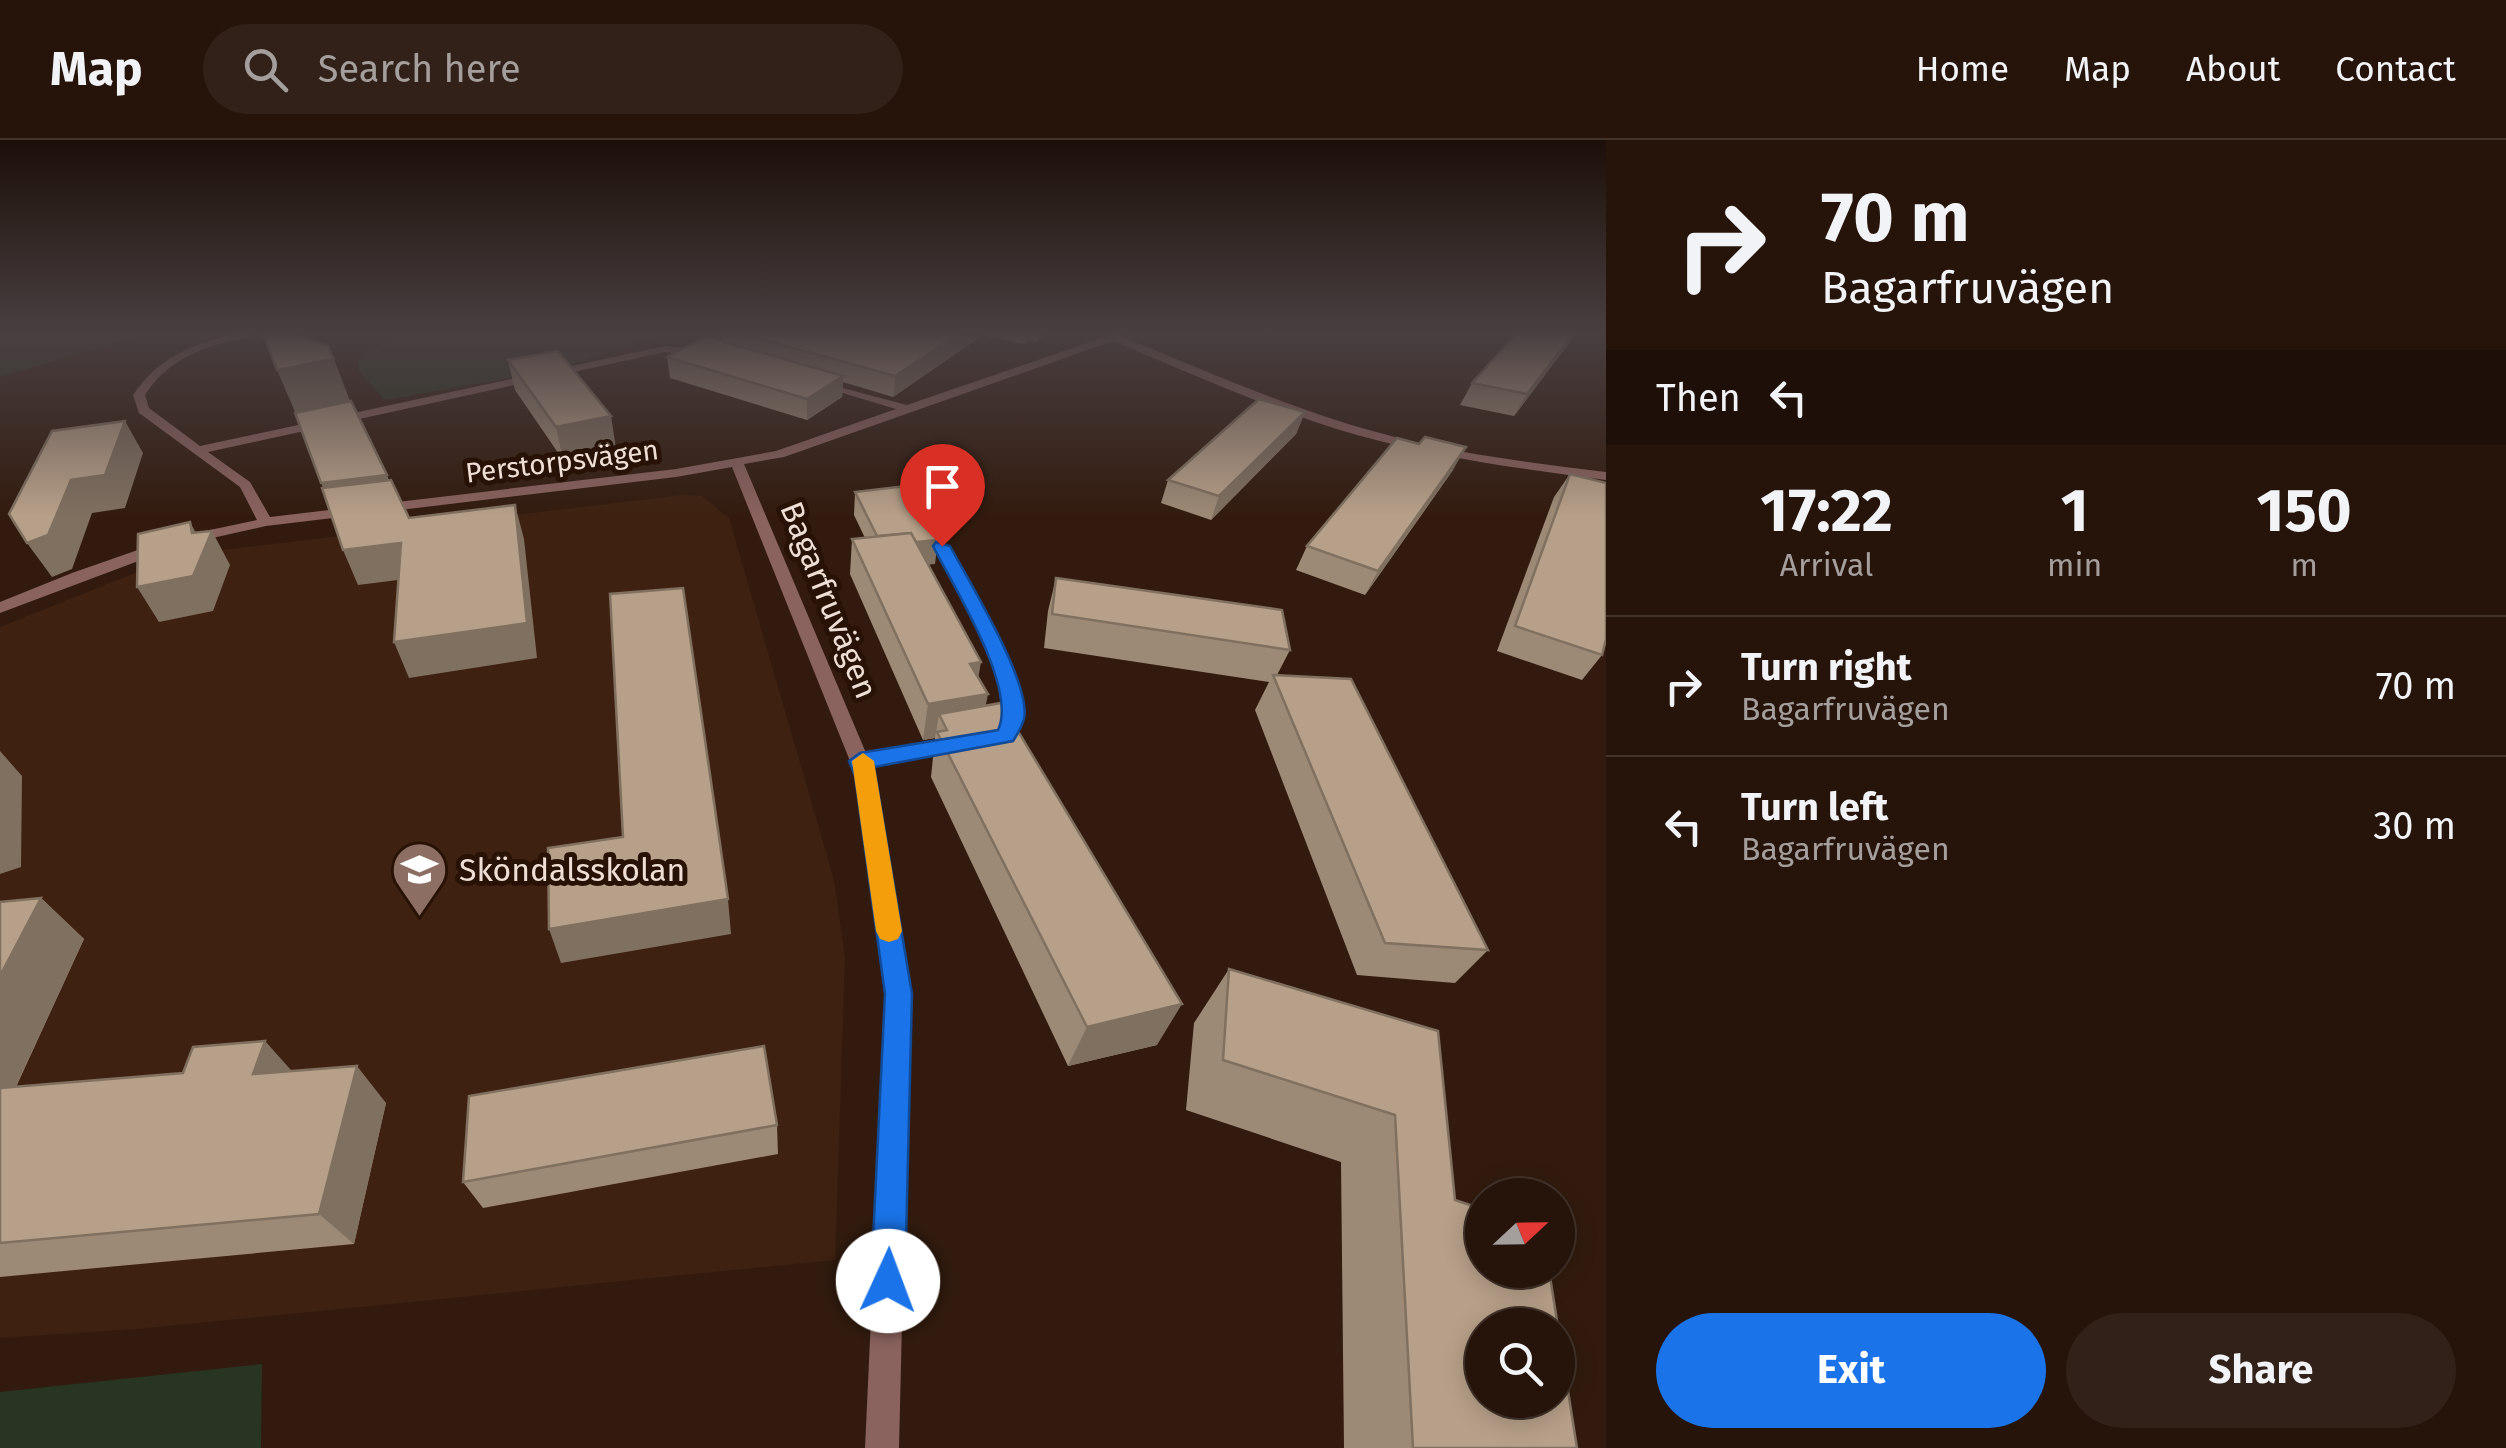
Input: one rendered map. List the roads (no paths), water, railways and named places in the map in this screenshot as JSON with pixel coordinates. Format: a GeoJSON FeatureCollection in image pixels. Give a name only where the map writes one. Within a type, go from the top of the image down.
{"type":"FeatureCollection","features":[{"type":"Feature","properties":{"kind":"street"},"geometry":{"type":"LineString","coordinates":[[139,395],[143,410],[246,485],[266,522]]}},
{"type":"Feature","properties":{"kind":"street"},"geometry":{"type":"LineString","coordinates":[[198,450],[452,395]]}},
{"type":"Feature","properties":{"kind":"street"},"geometry":{"type":"LineString","coordinates":[[861,395],[911,410]]}},
{"type":"Feature","properties":{"kind":"street","name":"Perstorpsvägen"},"geometry":{"type":"LineString","coordinates":[[0,608],[177,541],[266,522],[737,464],[779,454],[952,395]]}},
{"type":"Feature","properties":{"kind":"street"},"geometry":{"type":"LineString","coordinates":[[1259,395],[1394,441],[1520,466],[1606,476]]}},
{"type":"Feature","properties":{"kind":"street","name":"Bagarfruvägen"},"geometry":{"type":"LineString","coordinates":[[737,464],[866,776],[898,994],[882,1448]]}},
{"type":"Feature","properties":{"kind":"street"},"geometry":{"type":"LineString","coordinates":[[860,761],[1006,736],[1014,717],[1008,684],[994,649],[942,546]]}},
{"type":"Feature","properties":{"kind":"place","name":"Sköndalsskolan"},"geometry":{"type":"Point","coordinates":[420,919]}}]}
